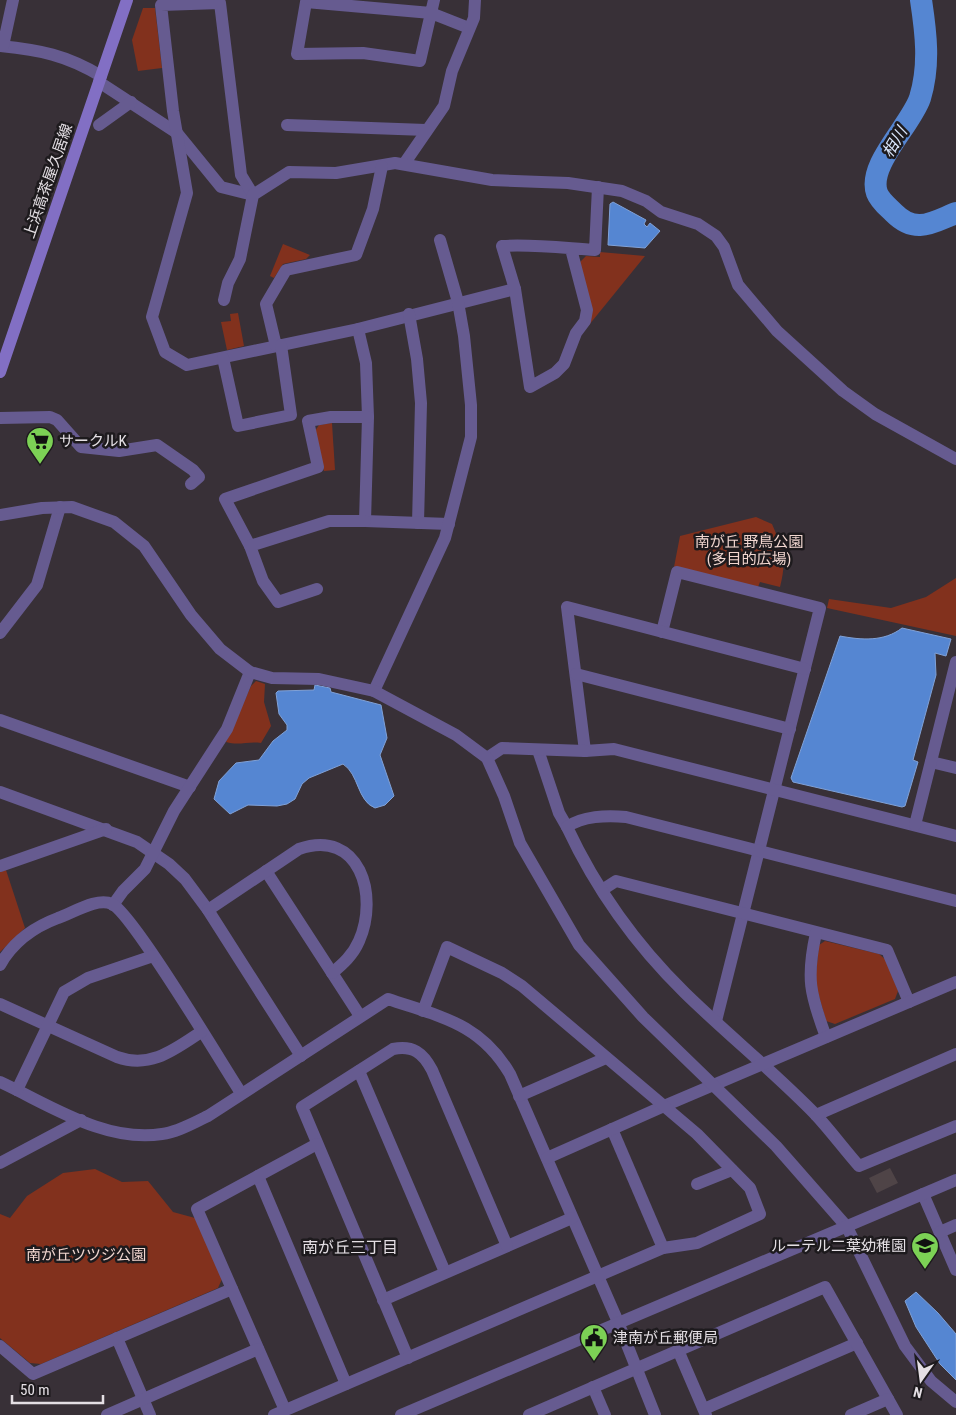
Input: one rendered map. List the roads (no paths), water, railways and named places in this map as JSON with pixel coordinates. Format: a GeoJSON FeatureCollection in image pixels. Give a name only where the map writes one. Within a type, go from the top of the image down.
{"type":"FeatureCollection","features":[{"type":"Feature","properties":{"kind":"main road","name":"上浜高茶屋久居線"},"geometry":{"type":"LineString","coordinates":[[0,372],[126,0]]}},
{"type":"Feature","properties":{"kind":"street"},"geometry":{"type":"LineString","coordinates":[[14,0],[2,46],[64,57],[76,61],[177,133],[222,187],[253,195],[289,172],[336,173],[395,163],[492,180],[598,186],[622,191],[646,201],[661,212],[709,230],[724,247],[738,285],[777,331],[843,391],[875,414],[956,459]]}},
{"type":"Feature","properties":{"kind":"street"},"geometry":{"type":"LineString","coordinates":[[434,0],[431,13],[420,60],[363,53],[297,54],[306,2],[431,13],[469,28]]}},
{"type":"Feature","properties":{"kind":"street"},"geometry":{"type":"LineString","coordinates":[[404,164],[444,106],[452,71],[474,18],[475,0]]}},
{"type":"Feature","properties":{"kind":"street"},"geometry":{"type":"LineString","coordinates":[[224,300],[228,283],[240,259],[253,195],[241,175],[220,3],[161,5],[177,133],[187,193],[152,317],[165,352],[187,365],[358,329],[410,314],[515,289]]}},
{"type":"Feature","properties":{"kind":"street"},"geometry":{"type":"LineString","coordinates":[[99,125],[131,102]]}},
{"type":"Feature","properties":{"kind":"street"},"geometry":{"type":"LineString","coordinates":[[287,126],[426,130]]}},
{"type":"Feature","properties":{"kind":"street"},"geometry":{"type":"LineString","coordinates":[[222,358],[238,426],[291,415],[278,345],[266,304],[286,270],[356,255],[373,210],[382,166]]}},
{"type":"Feature","properties":{"kind":"street"},"geometry":{"type":"LineString","coordinates":[[571,249],[587,310],[585,321],[576,333],[564,364],[555,373],[530,387],[515,289],[502,246],[595,250],[598,186]]}},
{"type":"Feature","properties":{"kind":"street"},"geometry":{"type":"LineString","coordinates":[[374,691],[437,559],[449,524],[471,437],[468,369],[458,302],[440,240]]}},
{"type":"Feature","properties":{"kind":"street"},"geometry":{"type":"LineString","coordinates":[[410,314],[421,403],[418,522]]}},
{"type":"Feature","properties":{"kind":"street"},"geometry":{"type":"LineString","coordinates":[[358,329],[366,363],[368,417],[365,521]]}},
{"type":"Feature","properties":{"kind":"street"},"geometry":{"type":"LineString","coordinates":[[0,418],[50,417],[57,420],[81,447],[119,452],[157,446],[193,470],[199,477],[191,484]]}},
{"type":"Feature","properties":{"kind":"street"},"geometry":{"type":"LineString","coordinates":[[317,589],[278,602],[263,581],[250,546],[225,498],[318,467],[308,421],[331,417],[368,417]]}},
{"type":"Feature","properties":{"kind":"street"},"geometry":{"type":"LineString","coordinates":[[0,633],[37,585],[60,507]]}},
{"type":"Feature","properties":{"kind":"street"},"geometry":{"type":"LineString","coordinates":[[0,515],[72,507],[114,522],[144,546],[191,615],[220,648],[250,672],[272,678],[319,679],[374,691],[456,734],[486,758],[504,796],[520,843],[579,945],[642,1017],[776,1146],[847,1227],[905,1346],[931,1380],[956,1402]]}},
{"type":"Feature","properties":{"kind":"street"},"geometry":{"type":"LineString","coordinates":[[250,546],[329,521],[449,524]]}},
{"type":"Feature","properties":{"kind":"street"},"geometry":{"type":"LineString","coordinates":[[662,632],[677,572],[820,608],[716,1021]]}},
{"type":"Feature","properties":{"kind":"street"},"geometry":{"type":"LineString","coordinates":[[585,751],[567,608],[805,668]]}},
{"type":"Feature","properties":{"kind":"street"},"geometry":{"type":"LineString","coordinates":[[915,825],[931,762],[951,700],[956,662]]}},
{"type":"Feature","properties":{"kind":"street"},"geometry":{"type":"LineString","coordinates":[[113,905],[122,891],[145,869],[174,811],[227,730],[250,672]]}},
{"type":"Feature","properties":{"kind":"street"},"geometry":{"type":"LineString","coordinates":[[576,674],[790,729]]}},
{"type":"Feature","properties":{"kind":"street"},"geometry":{"type":"LineString","coordinates":[[0,720],[190,787]]}},
{"type":"Feature","properties":{"kind":"street"},"geometry":{"type":"LineString","coordinates":[[486,758],[502,748],[585,751],[614,748],[956,836]]}},
{"type":"Feature","properties":{"kind":"street"},"geometry":{"type":"LineString","coordinates":[[538,750],[559,813],[581,857],[619,918],[655,961],[816,1115],[859,1166],[956,1126]]}},
{"type":"Feature","properties":{"kind":"street"},"geometry":{"type":"LineString","coordinates":[[931,762],[956,768]]}},
{"type":"Feature","properties":{"kind":"street"},"geometry":{"type":"LineString","coordinates":[[0,792],[106,829],[153,851],[185,879],[208,910],[301,1056]]}},
{"type":"Feature","properties":{"kind":"street"},"geometry":{"type":"LineString","coordinates":[[567,827],[576,821],[614,816],[626,817],[956,901]]}},
{"type":"Feature","properties":{"kind":"street"},"geometry":{"type":"LineString","coordinates":[[0,866],[106,829]]}},
{"type":"Feature","properties":{"kind":"street"},"geometry":{"type":"LineString","coordinates":[[208,910],[299,848],[328,846],[338,849],[356,862],[361,870],[367,894],[365,920],[355,949],[332,973]]}},
{"type":"Feature","properties":{"kind":"street"},"geometry":{"type":"LineString","coordinates":[[266,870],[360,1016]]}},
{"type":"Feature","properties":{"kind":"street"},"geometry":{"type":"LineString","coordinates":[[602,890],[616,881],[742,915],[887,950],[909,1002]]}},
{"type":"Feature","properties":{"kind":"street"},"geometry":{"type":"LineString","coordinates":[[0,965],[18,942],[44,923],[101,902],[113,905],[132,925],[241,1093]]}},
{"type":"Feature","properties":{"kind":"street"},"geometry":{"type":"LineString","coordinates":[[816,933],[810,962],[810,984],[814,1004],[826,1037]]}},
{"type":"Feature","properties":{"kind":"street"},"geometry":{"type":"LineString","coordinates":[[317,1144],[197,1209],[258,1349],[279,1413],[664,1248],[697,1243],[760,1214],[750,1188],[697,1134],[522,986],[502,973],[447,947],[423,1011]]}},
{"type":"Feature","properties":{"kind":"street"},"geometry":{"type":"LineString","coordinates":[[17,1090],[60,998],[71,987],[88,978],[153,956]]}},
{"type":"Feature","properties":{"kind":"street"},"geometry":{"type":"LineString","coordinates":[[547,1158],[664,1106],[956,982]]}},
{"type":"Feature","properties":{"kind":"street"},"geometry":{"type":"LineString","coordinates":[[0,1082],[81,1120],[115,1133],[138,1136],[162,1134],[197,1121],[388,999],[470,1030],[494,1049],[510,1074],[618,1322],[655,1415]]}},
{"type":"Feature","properties":{"kind":"street"},"geometry":{"type":"LineString","coordinates":[[0,1004],[117,1056],[134,1061],[152,1060],[162,1056],[201,1032]]}},
{"type":"Feature","properties":{"kind":"street"},"geometry":{"type":"LineString","coordinates":[[408,1358],[302,1107],[394,1049],[409,1048],[418,1050],[432,1070],[507,1246]]}},
{"type":"Feature","properties":{"kind":"street"},"geometry":{"type":"LineString","coordinates":[[816,1115],[956,1054]]}},
{"type":"Feature","properties":{"kind":"street"},"geometry":{"type":"LineString","coordinates":[[519,1096],[606,1058]]}},
{"type":"Feature","properties":{"kind":"street"},"geometry":{"type":"LineString","coordinates":[[359,1071],[445,1272]]}},
{"type":"Feature","properties":{"kind":"street"},"geometry":{"type":"LineString","coordinates":[[2,1160],[81,1120]]}},
{"type":"Feature","properties":{"kind":"street"},"geometry":{"type":"LineString","coordinates":[[612,1129],[664,1248]]}},
{"type":"Feature","properties":{"kind":"street"},"geometry":{"type":"LineString","coordinates":[[697,1184],[732,1170]]}},
{"type":"Feature","properties":{"kind":"street"},"geometry":{"type":"LineString","coordinates":[[258,1176],[346,1384]]}},
{"type":"Feature","properties":{"kind":"street"},"geometry":{"type":"LineString","coordinates":[[401,1415],[956,1180]]}},
{"type":"Feature","properties":{"kind":"street"},"geometry":{"type":"LineString","coordinates":[[923,1194],[956,1270]]}},
{"type":"Feature","properties":{"kind":"street"},"geometry":{"type":"LineString","coordinates":[[383,1300],[572,1218]]}},
{"type":"Feature","properties":{"kind":"street"},"geometry":{"type":"LineString","coordinates":[[940,1232],[956,1225]]}},
{"type":"Feature","properties":{"kind":"street"},"geometry":{"type":"LineString","coordinates":[[531,1415],[635,1368],[825,1287],[897,1415]]}},
{"type":"Feature","properties":{"kind":"street"},"geometry":{"type":"LineString","coordinates":[[0,1346],[33,1374],[232,1289]]}},
{"type":"Feature","properties":{"kind":"street"},"geometry":{"type":"LineString","coordinates":[[117,1338],[150,1415]]}},
{"type":"Feature","properties":{"kind":"street"},"geometry":{"type":"LineString","coordinates":[[678,1350],[705,1412],[857,1343]]}},
{"type":"Feature","properties":{"kind":"street"},"geometry":{"type":"LineString","coordinates":[[107,1415],[258,1349]]}},
{"type":"Feature","properties":{"kind":"street"},"geometry":{"type":"LineString","coordinates":[[593,1387],[605,1415]]}},
{"type":"Feature","properties":{"kind":"street"},"geometry":{"type":"LineString","coordinates":[[851,1415],[888,1399]]}},
{"type":"Feature","properties":{"kind":"water"},"geometry":{"type":"Polygon","coordinates":[[[613,202],[646,220],[644,224],[647,227],[650,223],[660,231],[645,248],[608,245],[610,204],[613,202]]]}},
{"type":"Feature","properties":{"kind":"water"},"geometry":{"type":"Polygon","coordinates":[[[902,628],[951,639],[946,656],[935,653],[936,675],[913,760],[918,762],[905,806],[902,807],[793,782],[791,778],[840,636],[864,639],[880,638],[895,633],[902,628]]]}},
{"type":"Feature","properties":{"kind":"water"},"geometry":{"type":"Polygon","coordinates":[[[315,685],[330,688],[331,692],[381,705],[387,738],[380,755],[394,796],[385,805],[375,808],[369,805],[361,794],[352,774],[343,764],[309,778],[302,784],[295,799],[287,804],[277,806],[248,805],[230,814],[214,799],[219,781],[236,763],[259,760],[273,741],[287,730],[287,725],[279,714],[276,693],[278,691],[314,690],[315,685]]]}},
{"type":"Feature","properties":{"kind":"water"},"geometry":{"type":"Polygon","coordinates":[[[916,1292],[956,1334],[956,1380],[940,1364],[916,1327],[905,1301],[916,1292]]]}},
{"type":"Feature","properties":{"kind":"waterway","name":"相川"},"geometry":{"type":"LineString","coordinates":[[921,0],[926,49],[923,86],[915,109],[891,145],[878,170],[877,193],[894,213],[910,224],[925,225],[956,213]]}},
{"type":"Feature","properties":{"kind":"place","name":"サークルK"},"geometry":{"type":"Point","coordinates":[40,465]}},
{"type":"Feature","properties":{"kind":"place","name":"ルーテル二葉幼稚園"},"geometry":{"type":"Point","coordinates":[925,1270]}},
{"type":"Feature","properties":{"kind":"place","name":"津南が丘郵便局"},"geometry":{"type":"Point","coordinates":[594,1362]}},
{"type":"Feature","properties":{"kind":"district","name":"南が丘三丁目"},"geometry":{"type":"Point","coordinates":[350,1247]}},
{"type":"Feature","properties":{"kind":"park label","name":"南が丘 野鳥公園 (多目的広場)"},"geometry":{"type":"Point","coordinates":[749,550]}},
{"type":"Feature","properties":{"kind":"park label","name":"南が丘ツツジ公園"},"geometry":{"type":"Point","coordinates":[86,1255]}}]}
